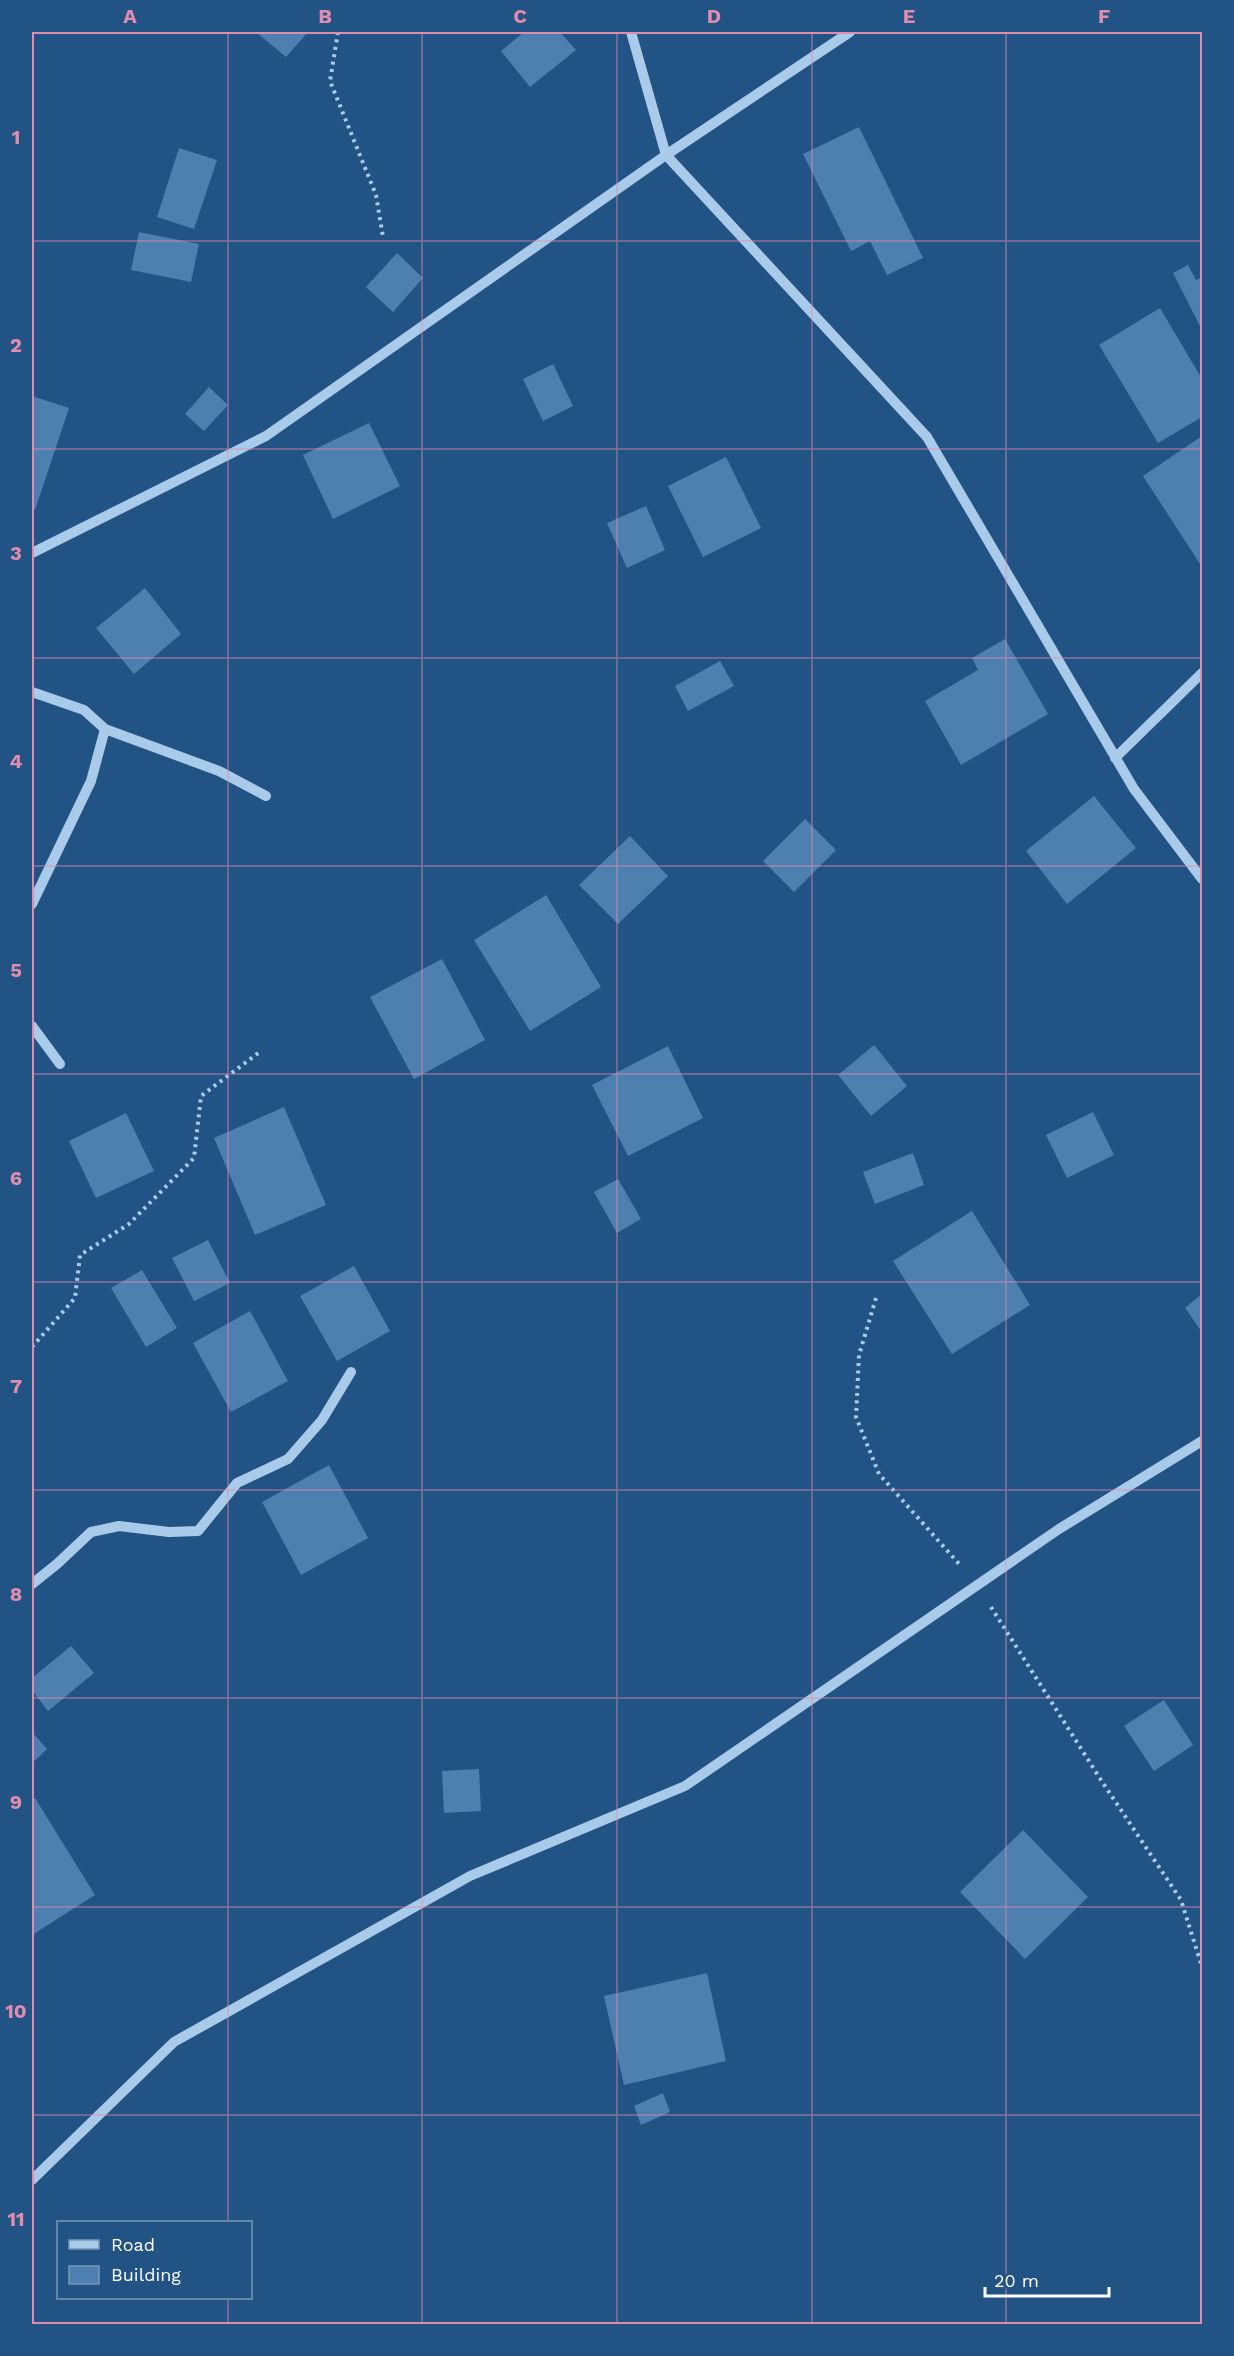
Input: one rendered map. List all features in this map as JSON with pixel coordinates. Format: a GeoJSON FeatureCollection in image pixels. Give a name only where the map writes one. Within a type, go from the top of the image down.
{"type":"FeatureCollection","features":[{"type":"Feature","properties":{"kind":"street"},"geometry":{"type":"LineString","coordinates":[[631,32],[666,156],[927,437],[1134,789],[1203,879]]}},
{"type":"Feature","properties":{"kind":"street"},"geometry":{"type":"LineString","coordinates":[[32,553],[266,436],[666,156],[850,32]]}},
{"type":"Feature","properties":{"kind":"street"},"geometry":{"type":"LineString","coordinates":[[1115,758],[1203,673]]}},
{"type":"Feature","properties":{"kind":"street"},"geometry":{"type":"LineString","coordinates":[[32,692],[84,710],[105,729],[219,771],[266,796]]}},
{"type":"Feature","properties":{"kind":"street"},"geometry":{"type":"LineString","coordinates":[[32,904],[91,781],[105,729]]}},
{"type":"Feature","properties":{"kind":"street"},"geometry":{"type":"LineString","coordinates":[[32,1026],[60,1064]]}},
{"type":"Feature","properties":{"kind":"street"},"geometry":{"type":"LineString","coordinates":[[32,1584],[91,1532],[119,1527],[169,1532],[198,1531],[237,1484],[288,1459],[322,1420],[351,1372]]}},
{"type":"Feature","properties":{"kind":"street"},"geometry":{"type":"LineString","coordinates":[[32,2181],[174,2042],[470,1876],[685,1786],[1059,1529],[1203,1441]]}},
{"type":"Feature","properties":{"kind":"street"},"geometry":{"type":"LineString","coordinates":[[32,2166],[44,2169]]}},
{"type":"Feature","properties":{"kind":"path"},"geometry":{"type":"LineString","coordinates":[[338,32],[330,81],[376,195],[383,237]]}},
{"type":"Feature","properties":{"kind":"path"},"geometry":{"type":"LineString","coordinates":[[32,1347],[75,1298],[80,1256],[129,1224],[194,1158],[201,1096],[261,1051]]}},
{"type":"Feature","properties":{"kind":"path"},"geometry":{"type":"LineString","coordinates":[[876,1298],[859,1354],[856,1417],[879,1474],[978,1585],[1101,1780],[1181,1900],[1203,1967]]}},
{"type":"Feature","properties":{"kind":"building"},"geometry":{"type":"Polygon","coordinates":[[[256,32],[308,32],[286,57],[256,32]]]}},
{"type":"Feature","properties":{"kind":"building"},"geometry":{"type":"Polygon","coordinates":[[[524,32],[560,32],[576,50],[530,87],[501,51],[524,32]]]}},
{"type":"Feature","properties":{"kind":"building"},"geometry":{"type":"Polygon","coordinates":[[[859,127],[923,258],[887,275],[870,241],[851,251],[803,154],[859,127]]]}},
{"type":"Feature","properties":{"kind":"building"},"geometry":{"type":"Polygon","coordinates":[[[179,148],[217,160],[194,229],[157,217],[179,148]]]}},
{"type":"Feature","properties":{"kind":"building"},"geometry":{"type":"Polygon","coordinates":[[[139,232],[199,244],[191,282],[131,270],[139,232]]]}},
{"type":"Feature","properties":{"kind":"building"},"geometry":{"type":"Polygon","coordinates":[[[397,253],[423,278],[393,312],[366,287],[397,253]]]}},
{"type":"Feature","properties":{"kind":"building"},"geometry":{"type":"Polygon","coordinates":[[[1188,265],[1196,280],[1202,277],[1202,330],[1173,273],[1188,265]]]}},
{"type":"Feature","properties":{"kind":"building"},"geometry":{"type":"Polygon","coordinates":[[[1160,308],[1202,379],[1202,417],[1158,443],[1099,345],[1160,308]]]}},
{"type":"Feature","properties":{"kind":"building"},"geometry":{"type":"Polygon","coordinates":[[[553,364],[573,406],[543,421],[523,379],[553,364]]]}},
{"type":"Feature","properties":{"kind":"building"},"geometry":{"type":"Polygon","coordinates":[[[209,387],[228,405],[204,431],[185,414],[209,387]]]}},
{"type":"Feature","properties":{"kind":"building"},"geometry":{"type":"Polygon","coordinates":[[[32,396],[69,408],[35,510],[32,508],[32,396]]]}},
{"type":"Feature","properties":{"kind":"building"},"geometry":{"type":"Polygon","coordinates":[[[369,423],[400,486],[333,519],[303,455],[369,423]]]}},
{"type":"Feature","properties":{"kind":"building"},"geometry":{"type":"Polygon","coordinates":[[[1202,436],[1202,567],[1143,476],[1202,436]]]}},
{"type":"Feature","properties":{"kind":"building"},"geometry":{"type":"Polygon","coordinates":[[[726,457],[761,528],[703,557],[668,486],[726,457]]]}},
{"type":"Feature","properties":{"kind":"building"},"geometry":{"type":"Polygon","coordinates":[[[646,506],[665,550],[627,568],[607,523],[646,506]]]}},
{"type":"Feature","properties":{"kind":"building"},"geometry":{"type":"Polygon","coordinates":[[[145,588],[181,634],[134,674],[96,628],[145,588]]]}},
{"type":"Feature","properties":{"kind":"building"},"geometry":{"type":"Polygon","coordinates":[[[1005,639],[1048,714],[961,765],[925,701],[978,670],[972,658],[1005,639]]]}},
{"type":"Feature","properties":{"kind":"building"},"geometry":{"type":"Polygon","coordinates":[[[720,661],[734,686],[688,711],[675,686],[720,661]]]}},
{"type":"Feature","properties":{"kind":"building"},"geometry":{"type":"Polygon","coordinates":[[[1094,796],[1136,848],[1067,904],[1026,851],[1094,796]]]}},
{"type":"Feature","properties":{"kind":"building"},"geometry":{"type":"Polygon","coordinates":[[[805,819],[836,850],[794,892],[763,861],[805,819]]]}},
{"type":"Feature","properties":{"kind":"building"},"geometry":{"type":"Polygon","coordinates":[[[630,836],[668,876],[618,924],[579,885],[630,836]]]}},
{"type":"Feature","properties":{"kind":"building"},"geometry":{"type":"Polygon","coordinates":[[[546,895],[601,987],[530,1031],[474,940],[546,895]]]}},
{"type":"Feature","properties":{"kind":"building"},"geometry":{"type":"Polygon","coordinates":[[[442,959],[485,1040],[414,1079],[370,997],[442,959]]]}},
{"type":"Feature","properties":{"kind":"building"},"geometry":{"type":"Polygon","coordinates":[[[874,1045],[907,1086],[871,1116],[838,1075],[874,1045]]]}},
{"type":"Feature","properties":{"kind":"building"},"geometry":{"type":"Polygon","coordinates":[[[668,1046],[703,1118],[628,1156],[592,1085],[668,1046]]]}},
{"type":"Feature","properties":{"kind":"building"},"geometry":{"type":"Polygon","coordinates":[[[284,1107],[326,1205],[255,1235],[214,1138],[284,1107]]]}},
{"type":"Feature","properties":{"kind":"building"},"geometry":{"type":"Polygon","coordinates":[[[1093,1112],[1114,1155],[1067,1178],[1046,1135],[1093,1112]]]}},
{"type":"Feature","properties":{"kind":"building"},"geometry":{"type":"Polygon","coordinates":[[[126,1113],[154,1171],[96,1198],[69,1141],[126,1113]]]}},
{"type":"Feature","properties":{"kind":"building"},"geometry":{"type":"Polygon","coordinates":[[[913,1153],[924,1185],[875,1204],[863,1172],[913,1153]]]}},
{"type":"Feature","properties":{"kind":"building"},"geometry":{"type":"Polygon","coordinates":[[[618,1179],[641,1219],[617,1233],[594,1192],[618,1179]]]}},
{"type":"Feature","properties":{"kind":"building"},"geometry":{"type":"Polygon","coordinates":[[[972,1211],[1030,1305],[952,1354],[893,1261],[972,1211]]]}},
{"type":"Feature","properties":{"kind":"building"},"geometry":{"type":"Polygon","coordinates":[[[208,1240],[230,1283],[194,1301],[172,1258],[208,1240]]]}},
{"type":"Feature","properties":{"kind":"building"},"geometry":{"type":"Polygon","coordinates":[[[354,1266],[390,1331],[337,1361],[300,1296],[354,1266]]]}},
{"type":"Feature","properties":{"kind":"building"},"geometry":{"type":"Polygon","coordinates":[[[142,1270],[177,1328],[146,1347],[111,1288],[142,1270]]]}},
{"type":"Feature","properties":{"kind":"building"},"geometry":{"type":"Polygon","coordinates":[[[1202,1294],[1202,1332],[1185,1308],[1202,1294]]]}},
{"type":"Feature","properties":{"kind":"building"},"geometry":{"type":"Polygon","coordinates":[[[250,1311],[288,1381],[231,1412],[193,1343],[250,1311]]]}},
{"type":"Feature","properties":{"kind":"building"},"geometry":{"type":"Polygon","coordinates":[[[329,1465],[368,1538],[301,1575],[262,1502],[329,1465]]]}},
{"type":"Feature","properties":{"kind":"building"},"geometry":{"type":"Polygon","coordinates":[[[71,1646],[94,1673],[48,1711],[32,1690],[32,1678],[71,1646]]]}},
{"type":"Feature","properties":{"kind":"building"},"geometry":{"type":"Polygon","coordinates":[[[1164,1700],[1193,1745],[1154,1771],[1124,1726],[1164,1700]]]}},
{"type":"Feature","properties":{"kind":"building"},"geometry":{"type":"Polygon","coordinates":[[[32,1732],[47,1749],[32,1763],[32,1732]]]}},
{"type":"Feature","properties":{"kind":"building"},"geometry":{"type":"Polygon","coordinates":[[[479,1769],[481,1811],[444,1813],[442,1771],[479,1769]]]}},
{"type":"Feature","properties":{"kind":"building"},"geometry":{"type":"Polygon","coordinates":[[[35,1798],[95,1895],[32,1935],[32,1800],[35,1798]]]}},
{"type":"Feature","properties":{"kind":"building"},"geometry":{"type":"Polygon","coordinates":[[[1023,1830],[1088,1897],[1025,1959],[960,1892],[1023,1830]]]}},
{"type":"Feature","properties":{"kind":"building"},"geometry":{"type":"Polygon","coordinates":[[[707,1973],[726,2061],[624,2085],[604,1996],[707,1973]]]}},
{"type":"Feature","properties":{"kind":"building"},"geometry":{"type":"Polygon","coordinates":[[[663,2093],[670,2112],[641,2125],[634,2106],[663,2093]]]}}]}
